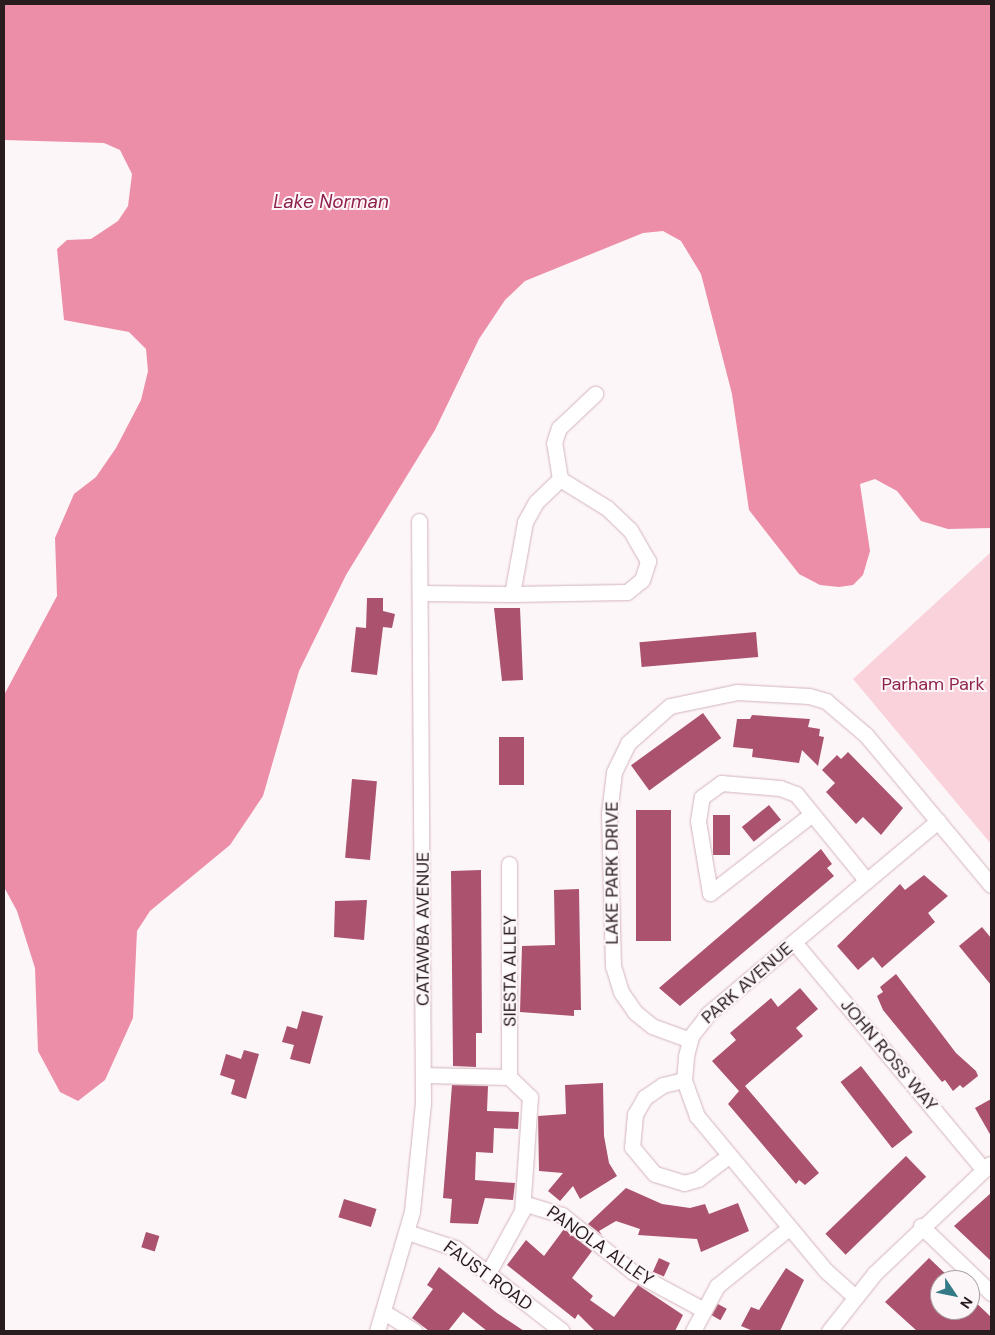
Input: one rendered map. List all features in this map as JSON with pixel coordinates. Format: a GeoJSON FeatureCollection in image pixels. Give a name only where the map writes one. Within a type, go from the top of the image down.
{"type":"FeatureCollection","features":[{"type":"Feature","properties":{"kind":"street"},"geometry":{"type":"LineString","coordinates":[[560,479],[554,443],[559,428],[595,394]]}},
{"type":"Feature","properties":{"kind":"street"},"geometry":{"type":"LineString","coordinates":[[420,593],[627,592],[635,589],[646,572],[644,550],[630,530],[591,495],[560,479]]}},
{"type":"Feature","properties":{"kind":"street"},"geometry":{"type":"LineString","coordinates":[[512,594],[525,522],[536,502],[560,479]]}},
{"type":"Feature","properties":{"kind":"street","name":"CATAWBA AVENUE"},"geometry":{"type":"LineString","coordinates":[[377,1331],[408,1232],[419,1172],[423,1075],[419,521]]}},
{"type":"Feature","properties":{"kind":"street","name":"LAKE PARK DRIVE"},"geometry":{"type":"LineString","coordinates":[[690,1040],[652,1026],[635,1012],[621,992],[613,966],[609,814],[614,772],[628,743],[650,720],[670,706],[728,693],[780,693],[826,701],[866,735],[991,885]]}},
{"type":"Feature","properties":{"kind":"street"},"geometry":{"type":"LineString","coordinates":[[812,814],[710,893],[698,822],[702,797],[721,783],[780,788],[796,794],[867,881]]}},
{"type":"Feature","properties":{"kind":"street","name":"PARK AVENUE"},"geometry":{"type":"LineString","coordinates":[[854,1296],[789,1228],[697,1116],[684,1080],[690,1040],[709,1013],[938,821]]}},
{"type":"Feature","properties":{"kind":"street","name":"SIESTA ALLEY"},"geometry":{"type":"LineString","coordinates":[[508,1077],[509,864]]}},
{"type":"Feature","properties":{"kind":"street","name":"JOHN ROSS WAY"},"geometry":{"type":"LineString","coordinates":[[794,942],[987,1166]]}},
{"type":"Feature","properties":{"kind":"street"},"geometry":{"type":"LineString","coordinates":[[423,1075],[508,1077],[521,1084],[532,1105],[523,1203],[511,1238],[488,1274]]}},
{"type":"Feature","properties":{"kind":"street"},"geometry":{"type":"LineString","coordinates":[[684,1080],[662,1085],[645,1097],[633,1123],[632,1148],[655,1174],[684,1183],[698,1179],[728,1156]]}},
{"type":"Feature","properties":{"kind":"street"},"geometry":{"type":"LineString","coordinates":[[829,1331],[854,1296],[921,1226],[987,1166]]}},
{"type":"Feature","properties":{"kind":"street","name":"PANOLA ALLEY"},"geometry":{"type":"LineString","coordinates":[[523,1203],[562,1215],[633,1272],[702,1309]]}},
{"type":"Feature","properties":{"kind":"street"},"geometry":{"type":"LineString","coordinates":[[921,1226],[991,1292]]}},
{"type":"Feature","properties":{"kind":"street"},"geometry":{"type":"LineString","coordinates":[[693,1331],[702,1309],[717,1286],[789,1228]]}},
{"type":"Feature","properties":{"kind":"street","name":"FAUST ROAD"},"geometry":{"type":"LineString","coordinates":[[408,1232],[444,1242],[562,1331]]}},
{"type":"Feature","properties":{"kind":"street"},"geometry":{"type":"LineString","coordinates":[[384,1312],[414,1331]]}},
{"type":"Feature","properties":{"kind":"green space","name":"Parham Park"},"geometry":{"type":"Polygon","coordinates":[[[991,552],[991,844],[853,679],[991,552]]]}},
{"type":"Feature","properties":{"kind":"water","name":"Lake Norman"},"geometry":{"type":"Polygon","coordinates":[[[4,4],[991,4],[991,528],[948,529],[921,521],[897,491],[875,479],[860,484],[870,551],[863,575],[853,585],[839,587],[820,585],[799,574],[749,510],[732,394],[701,274],[681,241],[663,231],[643,233],[525,281],[505,300],[479,339],[435,430],[346,575],[299,671],[263,796],[230,845],[150,911],[137,931],[133,1018],[105,1080],[78,1101],[60,1092],[38,1051],[35,968],[17,911],[4,887],[4,695],[57,596],[55,538],[74,494],[96,477],[116,448],[141,400],[148,371],[146,349],[129,332],[64,320],[57,249],[67,240],[91,239],[118,221],[128,206],[132,174],[120,150],[104,143],[4,140],[4,4]]]}},
{"type":"Feature","properties":{"kind":"building"},"geometry":{"type":"Polygon","coordinates":[[[367,598],[383,598],[383,611],[395,614],[392,628],[383,627],[377,675],[351,672],[356,627],[366,628],[367,598]]]}},
{"type":"Feature","properties":{"kind":"building"},"geometry":{"type":"Polygon","coordinates":[[[494,608],[520,608],[523,680],[502,681],[494,608]]]}},
{"type":"Feature","properties":{"kind":"building"},"geometry":{"type":"Polygon","coordinates":[[[756,632],[758,657],[642,667],[639,642],[756,632]]]}},
{"type":"Feature","properties":{"kind":"building"},"geometry":{"type":"Polygon","coordinates":[[[703,713],[721,738],[649,790],[631,765],[703,713]]]}},
{"type":"Feature","properties":{"kind":"building"},"geometry":{"type":"Polygon","coordinates":[[[752,715],[810,719],[808,727],[820,729],[819,736],[824,737],[818,766],[802,750],[799,763],[752,757],[753,749],[733,747],[737,719],[750,719],[752,715]]]}},
{"type":"Feature","properties":{"kind":"building"},"geometry":{"type":"Polygon","coordinates":[[[499,737],[524,737],[524,785],[499,785],[499,737]]]}},
{"type":"Feature","properties":{"kind":"building"},"geometry":{"type":"Polygon","coordinates":[[[848,752],[903,808],[881,835],[863,817],[856,824],[826,792],[835,783],[822,770],[837,755],[841,759],[848,752]]]}},
{"type":"Feature","properties":{"kind":"building"},"geometry":{"type":"Polygon","coordinates":[[[352,779],[377,781],[370,860],[345,858],[352,779]]]}},
{"type":"Feature","properties":{"kind":"building"},"geometry":{"type":"Polygon","coordinates":[[[769,805],[781,820],[754,842],[742,827],[769,805]]]}},
{"type":"Feature","properties":{"kind":"building"},"geometry":{"type":"Polygon","coordinates":[[[636,810],[671,810],[671,941],[636,941],[636,810]]]}},
{"type":"Feature","properties":{"kind":"building"},"geometry":{"type":"Polygon","coordinates":[[[713,815],[730,815],[730,855],[713,855],[713,815]]]}},
{"type":"Feature","properties":{"kind":"building"},"geometry":{"type":"Polygon","coordinates":[[[821,849],[832,864],[827,868],[834,876],[680,1006],[659,988],[821,849]]]}},
{"type":"Feature","properties":{"kind":"building"},"geometry":{"type":"Polygon","coordinates":[[[481,870],[482,1033],[476,1033],[476,1067],[453,1066],[451,871],[481,870]]]}},
{"type":"Feature","properties":{"kind":"building"},"geometry":{"type":"Polygon","coordinates":[[[924,875],[948,896],[928,913],[935,922],[882,968],[873,957],[858,970],[837,946],[900,884],[905,890],[924,875]]]}},
{"type":"Feature","properties":{"kind":"building"},"geometry":{"type":"Polygon","coordinates":[[[579,889],[581,1010],[574,1010],[574,1016],[520,1012],[522,946],[555,945],[554,890],[579,889]]]}},
{"type":"Feature","properties":{"kind":"building"},"geometry":{"type":"Polygon","coordinates":[[[367,900],[364,940],[334,937],[335,901],[367,900]]]}},
{"type":"Feature","properties":{"kind":"building"},"geometry":{"type":"Polygon","coordinates":[[[982,927],[991,938],[991,985],[959,946],[982,927]]]}},
{"type":"Feature","properties":{"kind":"building"},"geometry":{"type":"Polygon","coordinates":[[[896,974],[956,1053],[976,1071],[978,1076],[963,1088],[960,1085],[953,1091],[945,1080],[942,1082],[883,1010],[877,996],[883,992],[880,987],[896,974]]]}},
{"type":"Feature","properties":{"kind":"building"},"geometry":{"type":"Polygon","coordinates":[[[800,988],[818,1009],[796,1028],[803,1036],[745,1086],[819,1173],[805,1185],[799,1180],[796,1184],[728,1104],[739,1091],[712,1061],[736,1040],[730,1033],[771,998],[778,1007],[800,988]]]}},
{"type":"Feature","properties":{"kind":"building"},"geometry":{"type":"Polygon","coordinates":[[[302,1011],[323,1016],[310,1064],[290,1059],[294,1045],[282,1042],[287,1026],[297,1029],[302,1011]]]}},
{"type":"Feature","properties":{"kind":"building"},"geometry":{"type":"Polygon","coordinates":[[[244,1050],[259,1054],[246,1099],[231,1094],[235,1080],[220,1075],[226,1054],[241,1059],[244,1050]]]}},
{"type":"Feature","properties":{"kind":"building"},"geometry":{"type":"Polygon","coordinates":[[[861,1066],[913,1132],[892,1148],[841,1082],[861,1066]]]}},
{"type":"Feature","properties":{"kind":"building"},"geometry":{"type":"Polygon","coordinates":[[[603,1083],[604,1136],[609,1163],[617,1176],[580,1199],[573,1186],[560,1201],[548,1191],[563,1173],[539,1171],[538,1116],[566,1114],[565,1085],[603,1083]]]}},
{"type":"Feature","properties":{"kind":"building"},"geometry":{"type":"Polygon","coordinates":[[[452,1085],[488,1086],[487,1111],[519,1112],[518,1129],[494,1128],[493,1153],[476,1152],[475,1180],[515,1183],[513,1200],[485,1198],[478,1224],[450,1223],[452,1199],[443,1198],[452,1085]]]}},
{"type":"Feature","properties":{"kind":"building"},"geometry":{"type":"Polygon","coordinates":[[[991,1099],[991,1136],[975,1108],[991,1099]]]}},
{"type":"Feature","properties":{"kind":"building"},"geometry":{"type":"Polygon","coordinates":[[[906,1156],[926,1177],[846,1255],[825,1234],[906,1156]]]}},
{"type":"Feature","properties":{"kind":"building"},"geometry":{"type":"Polygon","coordinates":[[[626,1188],[662,1204],[690,1208],[705,1204],[709,1214],[738,1203],[749,1231],[701,1252],[697,1239],[638,1235],[640,1229],[616,1221],[599,1231],[602,1235],[588,1224],[626,1188]]]}},
{"type":"Feature","properties":{"kind":"building"},"geometry":{"type":"Polygon","coordinates":[[[991,1193],[991,1261],[954,1226],[991,1193]]]}},
{"type":"Feature","properties":{"kind":"building"},"geometry":{"type":"Polygon","coordinates":[[[344,1199],[377,1209],[371,1227],[338,1217],[344,1199]]]}},
{"type":"Feature","properties":{"kind":"building"},"geometry":{"type":"Polygon","coordinates":[[[564,1229],[592,1251],[572,1278],[593,1296],[590,1300],[614,1317],[638,1285],[683,1315],[675,1331],[595,1331],[578,1314],[575,1319],[507,1265],[526,1240],[544,1256],[564,1229]]]}},
{"type":"Feature","properties":{"kind":"building"},"geometry":{"type":"Polygon","coordinates":[[[146,1232],[159,1236],[155,1251],[141,1247],[146,1232]]]}},
{"type":"Feature","properties":{"kind":"building"},"geometry":{"type":"Polygon","coordinates":[[[659,1258],[670,1263],[664,1277],[653,1272],[659,1258]]]}},
{"type":"Feature","properties":{"kind":"building"},"geometry":{"type":"Polygon","coordinates":[[[929,1258],[942,1270],[930,1270],[930,1320],[980,1320],[980,1307],[991,1317],[991,1331],[917,1331],[885,1302],[929,1258]]]}},
{"type":"Feature","properties":{"kind":"building"},"geometry":{"type":"Polygon","coordinates":[[[439,1267],[497,1313],[524,1331],[487,1331],[463,1312],[448,1331],[429,1331],[412,1318],[433,1289],[427,1285],[439,1267]]]}},
{"type":"Feature","properties":{"kind":"building"},"geometry":{"type":"Polygon","coordinates":[[[786,1268],[804,1280],[780,1331],[753,1331],[741,1326],[751,1307],[759,1310],[786,1268]]]}},
{"type":"Feature","properties":{"kind":"building"},"geometry":{"type":"Polygon","coordinates":[[[718,1304],[727,1309],[720,1320],[712,1315],[718,1304]]]}}]}
